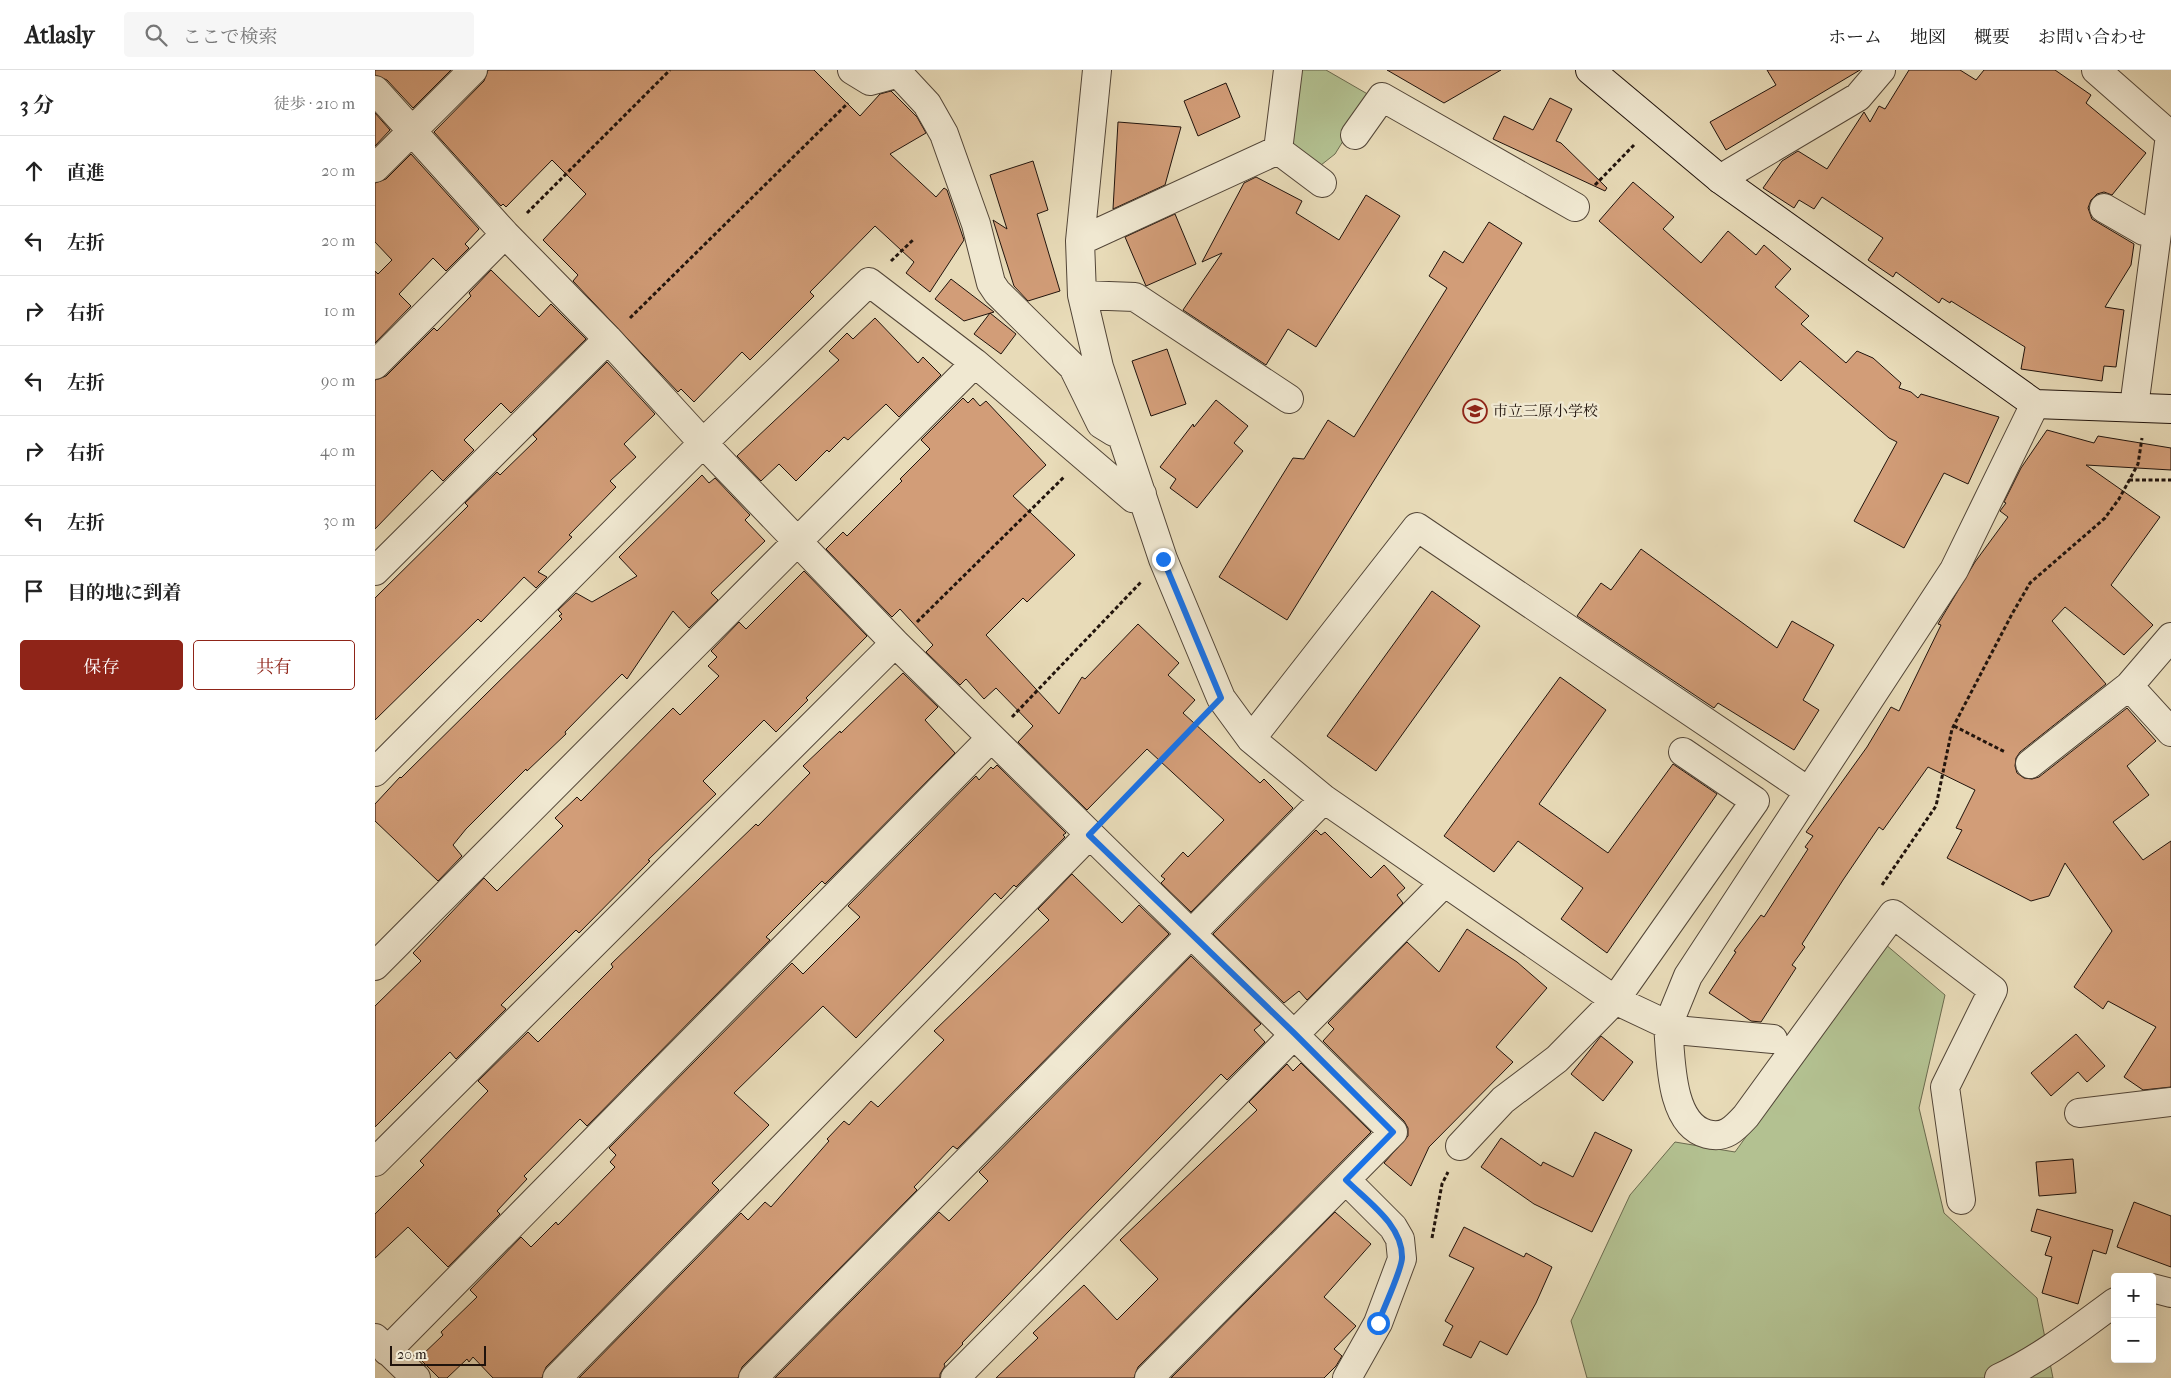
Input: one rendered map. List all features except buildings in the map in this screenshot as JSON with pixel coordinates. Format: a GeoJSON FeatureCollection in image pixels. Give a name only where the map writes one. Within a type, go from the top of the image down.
{"type":"FeatureCollection","features":[{"type":"Feature","properties":{"kind":"street"},"geometry":{"type":"LineString","coordinates":[[375,168],[473,70]]}},
{"type":"Feature","properties":{"kind":"street"},"geometry":{"type":"LineString","coordinates":[[1097,70],[1080,241],[1082,295],[1099,367],[1163,559],[1221,698],[1251,739],[1323,799],[1615,1000],[1668,1025],[1686,1031],[1773,1039]]}},
{"type":"Feature","properties":{"kind":"street"},"geometry":{"type":"LineString","coordinates":[[1277,150],[1288,70]]}},
{"type":"Feature","properties":{"kind":"street"},"geometry":{"type":"LineString","coordinates":[[1590,70],[1720,180],[2035,404],[2151,408],[2157,233],[2170,135],[2096,70]]}},
{"type":"Feature","properties":{"kind":"street"},"geometry":{"type":"LineString","coordinates":[[1720,180],[1858,97],[1881,70]]}},
{"type":"Feature","properties":{"kind":"street"},"geometry":{"type":"LineString","coordinates":[[883,74],[927,104],[944,134],[976,224],[991,284],[1073,367],[1101,424],[1123,438]]}},
{"type":"Feature","properties":{"kind":"street"},"geometry":{"type":"LineString","coordinates":[[375,90],[505,234],[608,339],[703,443],[895,643],[1393,1132],[1149,1378]]}},
{"type":"Feature","properties":{"kind":"street"},"geometry":{"type":"LineString","coordinates":[[1355,135],[1381,97],[1575,206]]}},
{"type":"Feature","properties":{"kind":"street"},"geometry":{"type":"LineString","coordinates":[[1080,241],[1277,150]]}},
{"type":"Feature","properties":{"kind":"street"},"geometry":{"type":"LineString","coordinates":[[1277,150],[1322,183]]}},
{"type":"Feature","properties":{"kind":"street"},"geometry":{"type":"LineString","coordinates":[[2104,208],[2144,231],[2157,233]]}},
{"type":"Feature","properties":{"kind":"street"},"geometry":{"type":"LineString","coordinates":[[375,365],[505,234]]}},
{"type":"Feature","properties":{"kind":"street"},"geometry":{"type":"LineString","coordinates":[[375,772],[703,443],[869,282],[975,363],[1133,498],[1142,494]]}},
{"type":"Feature","properties":{"kind":"street"},"geometry":{"type":"LineString","coordinates":[[1082,295],[1135,297],[1289,399]]}},
{"type":"Feature","properties":{"kind":"street"},"geometry":{"type":"LineString","coordinates":[[375,572],[608,339]]}},
{"type":"Feature","properties":{"kind":"street"},"geometry":{"type":"LineString","coordinates":[[375,966],[975,363]]}},
{"type":"Feature","properties":{"kind":"street"},"geometry":{"type":"LineString","coordinates":[[1961,1200],[1945,1087],[1993,990],[1893,914],[1746,1116],[1733,1130],[1726,1134],[1717,1136],[1705,1133],[1692,1127],[1683,1116],[1674,1086],[1668,1025],[1688,976],[1954,570],[2035,404]]}},
{"type":"Feature","properties":{"kind":"street"},"geometry":{"type":"LineString","coordinates":[[1251,739],[1417,527],[1808,791]]}},
{"type":"Feature","properties":{"kind":"street"},"geometry":{"type":"LineString","coordinates":[[2030,764],[2129,686],[2171,637]]}},
{"type":"Feature","properties":{"kind":"street"},"geometry":{"type":"LineString","coordinates":[[375,1162],[895,643]]}},
{"type":"Feature","properties":{"kind":"street"},"geometry":{"type":"LineString","coordinates":[[2129,686],[2171,732]]}},
{"type":"Feature","properties":{"kind":"street"},"geometry":{"type":"LineString","coordinates":[[416,1378],[381,1345],[991,739]]}},
{"type":"Feature","properties":{"kind":"street"},"geometry":{"type":"LineString","coordinates":[[1460,1146],[1503,1100],[1557,1059],[1615,1000],[1755,802],[1683,752]]}},
{"type":"Feature","properties":{"kind":"street"},"geometry":{"type":"LineString","coordinates":[[753,1378],[1323,799]]}},
{"type":"Feature","properties":{"kind":"street"},"geometry":{"type":"LineString","coordinates":[[557,1378],[1089,835]]}},
{"type":"Feature","properties":{"kind":"street"},"geometry":{"type":"LineString","coordinates":[[955,1378],[1444,883]]}},
{"type":"Feature","properties":{"kind":"street"},"geometry":{"type":"LineString","coordinates":[[2079,1113],[2171,1102]]}},
{"type":"Feature","properties":{"kind":"street"},"geometry":{"type":"LineString","coordinates":[[1346,1180],[1393,1227],[1400,1239],[1403,1260],[1378,1323],[1347,1378]]}},
{"type":"Feature","properties":{"kind":"street"},"geometry":{"type":"LineString","coordinates":[[2156,1289],[2171,1293]]}},
{"type":"Feature","properties":{"kind":"street"},"geometry":{"type":"LineString","coordinates":[[1999,1378],[2028,1365],[2063,1342],[2111,1305]]}},
{"type":"Feature","properties":{"kind":"path"},"geometry":{"type":"LineString","coordinates":[[505,234],[670,70]]}},
{"type":"Feature","properties":{"kind":"path"},"geometry":{"type":"LineString","coordinates":[[608,339],[883,74]]}},
{"type":"Feature","properties":{"kind":"path"},"geometry":{"type":"LineString","coordinates":[[1575,206],[1653,124]]}},
{"type":"Feature","properties":{"kind":"path"},"geometry":{"type":"LineString","coordinates":[[1880,888],[1936,806],[1954,726],[2011,614],[2030,583],[2105,518],[2119,499],[2138,464],[2151,408]]}},
{"type":"Feature","properties":{"kind":"path"},"geometry":{"type":"LineString","coordinates":[[895,643],[1084,458]]}},
{"type":"Feature","properties":{"kind":"path"},"geometry":{"type":"LineString","coordinates":[[2129,480],[2171,480]]}},
{"type":"Feature","properties":{"kind":"path"},"geometry":{"type":"LineString","coordinates":[[991,739],[1163,559]]}},
{"type":"Feature","properties":{"kind":"path"},"geometry":{"type":"LineString","coordinates":[[1089,835],[1221,698]]}},
{"type":"Feature","properties":{"kind":"path"},"geometry":{"type":"LineString","coordinates":[[1954,726],[2030,764]]}},
{"type":"Feature","properties":{"kind":"green space"},"geometry":{"type":"Polygon","coordinates":[[[1299,70],[1326,70],[1371,96],[1335,154],[1316,169],[1286,148],[1299,70]]]}},
{"type":"Feature","properties":{"kind":"green space"},"geometry":{"type":"Polygon","coordinates":[[[1885,944],[1945,995],[1919,1108],[1944,1213],[2037,1298],[2053,1378],[1587,1378],[1571,1321],[1630,1195],[1675,1142],[1735,1152],[1885,944]]]}},
{"type":"Feature","properties":{"kind":"place","name":"市立三原小学校"},"geometry":{"type":"Point","coordinates":[1475,411]}},
{"type":"Feature","properties":{"kind":"route"},"geometry":{"type":"LineString","coordinates":[[1163,559],[1221,698],[1089,835],[1294,1033],[1393,1132],[1346,1180],[1393,1227],[1400,1239],[1403,1260],[1378,1323]]}}]}
